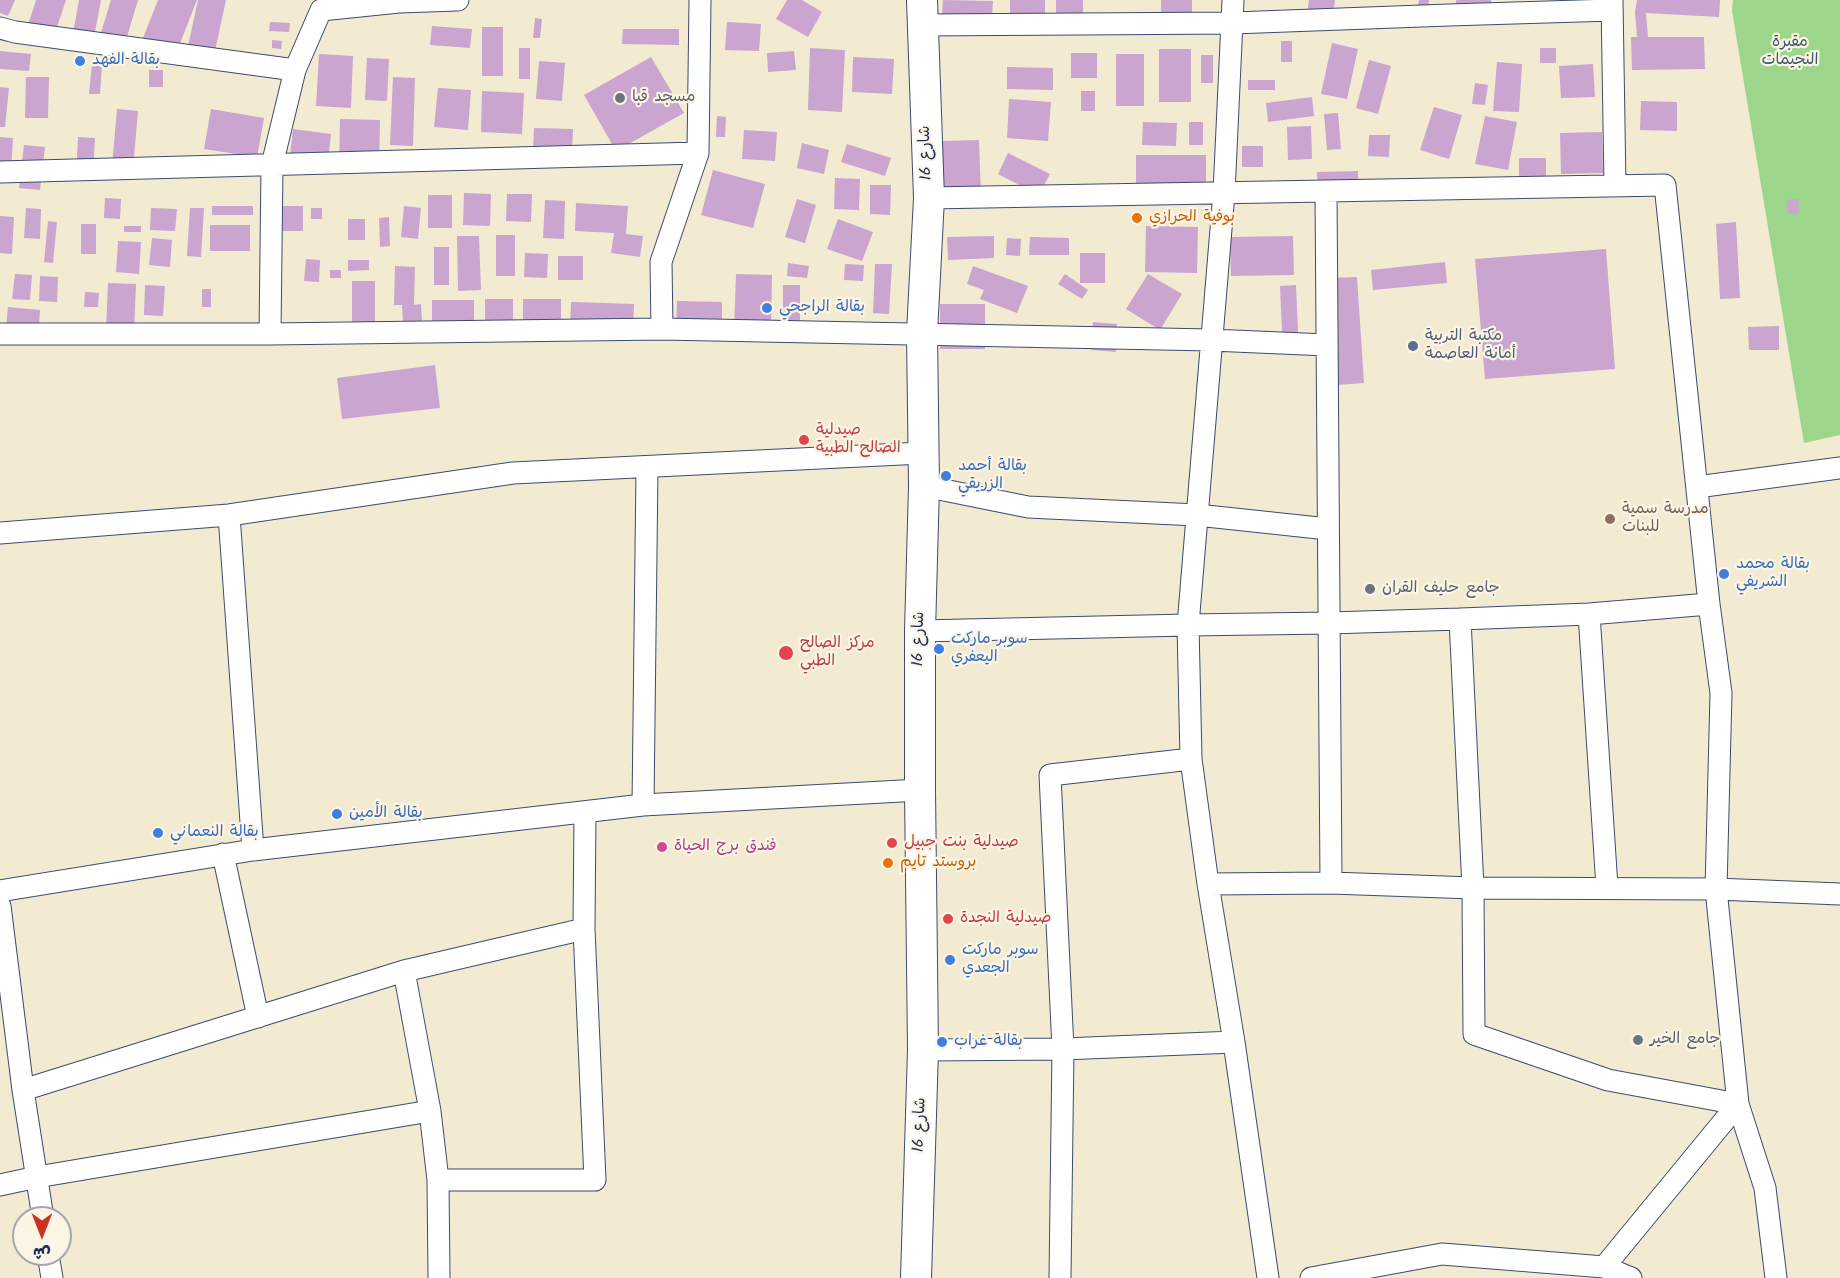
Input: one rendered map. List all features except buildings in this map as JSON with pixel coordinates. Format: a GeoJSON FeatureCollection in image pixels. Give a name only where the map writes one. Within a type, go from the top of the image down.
{"type":"FeatureCollection","features":[{"type":"Feature","properties":{"kind":"street"},"geometry":{"type":"LineString","coordinates":[[270,334],[273,165],[295,70],[316,5],[458,0]]}},
{"type":"Feature","properties":{"kind":"street"},"geometry":{"type":"LineString","coordinates":[[662,329],[661,262],[698,153],[700,0]]}},
{"type":"Feature","properties":{"kind":"street"},"geometry":{"type":"LineString","coordinates":[[1233,0],[1224,193],[1188,625],[1191,759],[1268,1278]]}},
{"type":"Feature","properties":{"kind":"street"},"geometry":{"type":"LineString","coordinates":[[923,12],[1233,23],[1449,7],[1612,5],[1615,186]]}},
{"type":"Feature","properties":{"kind":"street","name":"شارع 16"},"geometry":{"type":"LineString","coordinates":[[916,1278],[923,1050],[920,790],[920,631],[924,486],[922,333],[928,198],[923,12]]}},
{"type":"Feature","properties":{"kind":"street"},"geometry":{"type":"LineString","coordinates":[[0,28],[15,32],[295,70]]}},
{"type":"Feature","properties":{"kind":"street"},"geometry":{"type":"LineString","coordinates":[[0,172],[698,153]]}},
{"type":"Feature","properties":{"kind":"street"},"geometry":{"type":"LineString","coordinates":[[928,198],[1665,185],[1709,604],[1721,693],[1716,889],[1738,1104],[1765,1188],[1776,1278]]}},
{"type":"Feature","properties":{"kind":"street"},"geometry":{"type":"LineString","coordinates":[[1326,192],[1331,883]]}},
{"type":"Feature","properties":{"kind":"street"},"geometry":{"type":"LineString","coordinates":[[0,334],[270,334],[662,329],[922,333],[1327,345]]}},
{"type":"Feature","properties":{"kind":"street"},"geometry":{"type":"LineString","coordinates":[[0,533],[230,515],[513,473],[922,453]]}},
{"type":"Feature","properties":{"kind":"street"},"geometry":{"type":"LineString","coordinates":[[643,805],[647,468]]}},
{"type":"Feature","properties":{"kind":"street"},"geometry":{"type":"LineString","coordinates":[[1697,488],[1840,468]]}},
{"type":"Feature","properties":{"kind":"street"},"geometry":{"type":"LineString","coordinates":[[924,486],[1028,507],[1197,515],[1328,529]]}},
{"type":"Feature","properties":{"kind":"street"},"geometry":{"type":"LineString","coordinates":[[230,515],[253,850]]}},
{"type":"Feature","properties":{"kind":"street"},"geometry":{"type":"LineString","coordinates":[[920,631],[1460,619],[1589,614],[1709,604]]}},
{"type":"Feature","properties":{"kind":"street"},"geometry":{"type":"LineString","coordinates":[[1589,614],[1606,887]]}},
{"type":"Feature","properties":{"kind":"street"},"geometry":{"type":"LineString","coordinates":[[1460,619],[1473,888],[1474,1034],[1608,1080],[1738,1104]]}},
{"type":"Feature","properties":{"kind":"street"},"geometry":{"type":"LineString","coordinates":[[1060,1278],[1063,1049],[1050,775],[1191,759]]}},
{"type":"Feature","properties":{"kind":"street"},"geometry":{"type":"LineString","coordinates":[[0,891],[253,850],[643,805],[920,790]]}},
{"type":"Feature","properties":{"kind":"street"},"geometry":{"type":"LineString","coordinates":[[438,1180],[595,1180],[584,928],[585,812]]}},
{"type":"Feature","properties":{"kind":"street"},"geometry":{"type":"LineString","coordinates":[[223,855],[258,1017]]}},
{"type":"Feature","properties":{"kind":"street"},"geometry":{"type":"LineString","coordinates":[[1208,884],[1331,883],[1473,888],[1606,887],[1840,894]]}},
{"type":"Feature","properties":{"kind":"street"},"geometry":{"type":"LineString","coordinates":[[0,906],[23,1090],[41,1206]]}},
{"type":"Feature","properties":{"kind":"street"},"geometry":{"type":"LineString","coordinates":[[23,1090],[404,971],[584,928]]}},
{"type":"Feature","properties":{"kind":"street"},"geometry":{"type":"LineString","coordinates":[[404,971],[430,1111],[438,1180],[439,1278]]}},
{"type":"Feature","properties":{"kind":"street"},"geometry":{"type":"LineString","coordinates":[[923,1050],[1063,1049],[1234,1042]]}},
{"type":"Feature","properties":{"kind":"street"},"geometry":{"type":"LineString","coordinates":[[1604,1267],[1738,1104]]}},
{"type":"Feature","properties":{"kind":"street"},"geometry":{"type":"LineString","coordinates":[[0,1185],[430,1111]]}},
{"type":"Feature","properties":{"kind":"street"},"geometry":{"type":"LineString","coordinates":[[1311,1278],[1442,1254],[1604,1267],[1631,1278]]}},
{"type":"Feature","properties":{"kind":"green space","name":"مقبرة النجيمات"},"geometry":{"type":"Polygon","coordinates":[[[1733,0],[1840,0],[1840,435],[1804,443],[1732,11],[1733,0]]]}},
{"type":"Feature","properties":{"kind":"place","name":"بقالة الفهد"},"geometry":{"type":"Point","coordinates":[80,61]}},
{"type":"Feature","properties":{"kind":"place","name":"مسجد قبا"},"geometry":{"type":"Point","coordinates":[620,98]}},
{"type":"Feature","properties":{"kind":"place","name":"بوفية الحرازي"},"geometry":{"type":"Point","coordinates":[1137,218]}},
{"type":"Feature","properties":{"kind":"place","name":"بقالة الراجحي"},"geometry":{"type":"Point","coordinates":[767,308]}},
{"type":"Feature","properties":{"kind":"place","name":"مكتبة التربية أمانة العاصمة"},"geometry":{"type":"Point","coordinates":[1413,346]}},
{"type":"Feature","properties":{"kind":"place","name":"صيدلية الصالح الطبية"},"geometry":{"type":"Point","coordinates":[804,440]}},
{"type":"Feature","properties":{"kind":"place","name":"بقالة أحمد الزريقي"},"geometry":{"type":"Point","coordinates":[946,476]}},
{"type":"Feature","properties":{"kind":"place","name":"مدرسة سمية للبنات"},"geometry":{"type":"Point","coordinates":[1610,519]}},
{"type":"Feature","properties":{"kind":"place","name":"بقالة محمد الشريفي"},"geometry":{"type":"Point","coordinates":[1724,574]}},
{"type":"Feature","properties":{"kind":"place","name":"جامع حليف القران"},"geometry":{"type":"Point","coordinates":[1370,589]}},
{"type":"Feature","properties":{"kind":"place","name":"سوبر ماركت اليعفري"},"geometry":{"type":"Point","coordinates":[939,649]}},
{"type":"Feature","properties":{"kind":"place","name":"مركز الصالح الطبي"},"geometry":{"type":"Point","coordinates":[786,653]}},
{"type":"Feature","properties":{"kind":"place","name":"بقالة الأمين"},"geometry":{"type":"Point","coordinates":[337,814]}},
{"type":"Feature","properties":{"kind":"place","name":"بقالة النعماني"},"geometry":{"type":"Point","coordinates":[158,833]}},
{"type":"Feature","properties":{"kind":"place","name":"صيدلية بنت جبيل"},"geometry":{"type":"Point","coordinates":[892,843]}},
{"type":"Feature","properties":{"kind":"place","name":"فندق برج الحياة"},"geometry":{"type":"Point","coordinates":[662,847]}},
{"type":"Feature","properties":{"kind":"place","name":"بروستد تايم"},"geometry":{"type":"Point","coordinates":[888,863]}},
{"type":"Feature","properties":{"kind":"place","name":"صيدلية النجدة"},"geometry":{"type":"Point","coordinates":[948,919]}},
{"type":"Feature","properties":{"kind":"place","name":"سوبر ماركت الجعدي"},"geometry":{"type":"Point","coordinates":[950,960]}},
{"type":"Feature","properties":{"kind":"place","name":"جامع الخير"},"geometry":{"type":"Point","coordinates":[1638,1040]}},
{"type":"Feature","properties":{"kind":"place","name":"بقالة غراب"},"geometry":{"type":"Point","coordinates":[942,1042]}}]}
